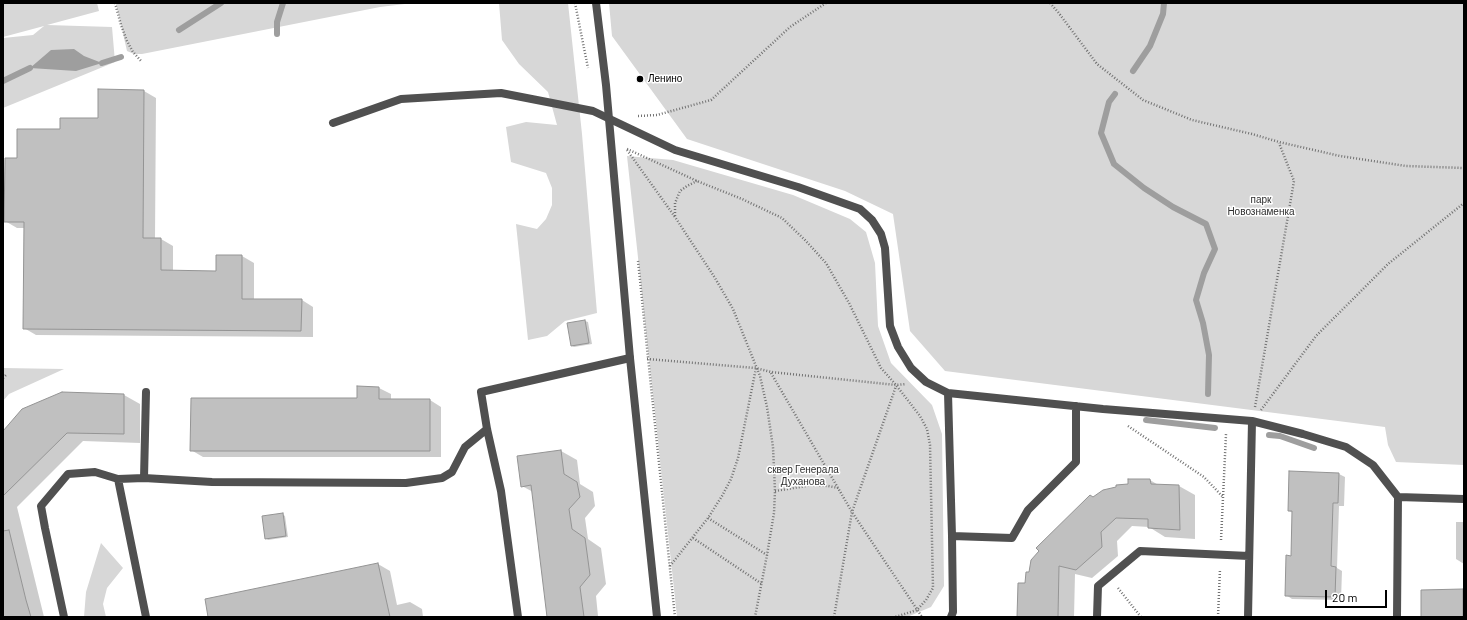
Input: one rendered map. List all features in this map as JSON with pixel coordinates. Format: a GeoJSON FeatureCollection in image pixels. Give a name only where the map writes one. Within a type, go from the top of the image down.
{"type":"FeatureCollection","features":[{"type":"Feature","properties":{"kind":"street"},"geometry":{"type":"LineString","coordinates":[[596,3],[609,118],[630,358],[657,617]]}},
{"type":"Feature","properties":{"kind":"street"},"geometry":{"type":"LineString","coordinates":[[333,123],[401,99],[501,93],[593,111],[675,150],[798,187],[860,209],[872,220],[881,234],[884,248],[890,326],[898,347],[911,368],[926,382],[948,393],[1103,409],[1252,421],[1346,447],[1373,466],[1398,497],[1397,617]]}},
{"type":"Feature","properties":{"kind":"street"},"geometry":{"type":"LineString","coordinates":[[518,617],[501,491],[487,429],[481,392],[630,358]]}},
{"type":"Feature","properties":{"kind":"street"},"geometry":{"type":"LineString","coordinates":[[144,478],[146,392]]}},
{"type":"Feature","properties":{"kind":"street"},"geometry":{"type":"LineString","coordinates":[[948,393],[952,536],[953,612],[951,617]]}},
{"type":"Feature","properties":{"kind":"street"},"geometry":{"type":"LineString","coordinates":[[952,536],[1012,538],[1028,510],[1076,462],[1076,406]]}},
{"type":"Feature","properties":{"kind":"street"},"geometry":{"type":"LineString","coordinates":[[1248,617],[1252,421]]}},
{"type":"Feature","properties":{"kind":"street"},"geometry":{"type":"LineString","coordinates":[[64,617],[41,506],[68,474],[95,472],[118,479],[144,478],[212,482],[406,483],[442,478],[452,472],[465,447],[487,429]]}},
{"type":"Feature","properties":{"kind":"street"},"geometry":{"type":"LineString","coordinates":[[118,479],[146,617]]}},
{"type":"Feature","properties":{"kind":"street"},"geometry":{"type":"LineString","coordinates":[[1398,497],[1464,499]]}},
{"type":"Feature","properties":{"kind":"street"},"geometry":{"type":"LineString","coordinates":[[1097,617],[1098,586],[1140,551],[1249,556]]}},
{"type":"Feature","properties":{"kind":"path"},"geometry":{"type":"LineString","coordinates":[[115,3],[127,41],[133,52],[142,62]]}},
{"type":"Feature","properties":{"kind":"path"},"geometry":{"type":"LineString","coordinates":[[575,3],[589,73]]}},
{"type":"Feature","properties":{"kind":"path"},"geometry":{"type":"LineString","coordinates":[[636,116],[658,115],[711,100],[790,27],[826,3]]}},
{"type":"Feature","properties":{"kind":"path"},"geometry":{"type":"LineString","coordinates":[[1050,3],[1097,64],[1143,100],[1192,120],[1340,156],[1406,166],[1464,168]]}},
{"type":"Feature","properties":{"kind":"path"},"geometry":{"type":"LineString","coordinates":[[1252,421],[1294,181],[1279,142]]}},
{"type":"Feature","properties":{"kind":"path"},"geometry":{"type":"LineString","coordinates":[[626,149],[627,156]]}},
{"type":"Feature","properties":{"kind":"path"},"geometry":{"type":"LineString","coordinates":[[626,149],[782,218],[826,263],[850,303],[880,368],[896,385],[924,423],[927,429],[930,445],[933,588],[926,600],[917,610],[894,617]]}},
{"type":"Feature","properties":{"kind":"path"},"geometry":{"type":"LineString","coordinates":[[626,149],[675,217],[716,278],[733,309],[760,376],[767,407],[773,447],[775,491],[774,513],[755,617]]}},
{"type":"Feature","properties":{"kind":"path"},"geometry":{"type":"LineString","coordinates":[[675,217],[675,203],[680,191],[697,181]]}},
{"type":"Feature","properties":{"kind":"path"},"geometry":{"type":"LineString","coordinates":[[1252,421],[1316,336],[1388,264],[1464,203]]}},
{"type":"Feature","properties":{"kind":"path"},"geometry":{"type":"LineString","coordinates":[[638,258],[675,617]]}},
{"type":"Feature","properties":{"kind":"path"},"geometry":{"type":"LineString","coordinates":[[630,358],[756,368],[771,372],[896,385],[926,382]]}},
{"type":"Feature","properties":{"kind":"path"},"geometry":{"type":"LineString","coordinates":[[669,566],[708,518],[731,479],[738,458],[756,368]]}},
{"type":"Feature","properties":{"kind":"path"},"geometry":{"type":"LineString","coordinates":[[771,372],[852,512],[922,617]]}},
{"type":"Feature","properties":{"kind":"path"},"geometry":{"type":"LineString","coordinates":[[3,378],[7,374]]}},
{"type":"Feature","properties":{"kind":"path"},"geometry":{"type":"LineString","coordinates":[[834,617],[852,512],[896,385]]}},
{"type":"Feature","properties":{"kind":"path"},"geometry":{"type":"LineString","coordinates":[[1103,409],[1204,477],[1223,498]]}},
{"type":"Feature","properties":{"kind":"path"},"geometry":{"type":"LineString","coordinates":[[1218,617],[1226,419]]}},
{"type":"Feature","properties":{"kind":"path"},"geometry":{"type":"LineString","coordinates":[[775,491],[812,485],[839,488]]}},
{"type":"Feature","properties":{"kind":"path"},"geometry":{"type":"LineString","coordinates":[[708,518],[767,554]]}},
{"type":"Feature","properties":{"kind":"path"},"geometry":{"type":"LineString","coordinates":[[693,538],[762,584]]}},
{"type":"Feature","properties":{"kind":"path"},"geometry":{"type":"LineString","coordinates":[[1109,577],[1142,617]]}},
{"type":"Feature","properties":{"kind":"green space"},"geometry":{"type":"Polygon","coordinates":[[[3,3],[97,3],[99,11],[47,25],[112,27],[115,62],[3,108],[3,38],[33,35],[44,26],[3,37],[3,3]]]}},
{"type":"Feature","properties":{"kind":"green space"},"geometry":{"type":"Polygon","coordinates":[[[116,3],[413,3],[380,7],[142,54],[134,54],[127,51],[116,3]]]}},
{"type":"Feature","properties":{"kind":"green space"},"geometry":{"type":"Polygon","coordinates":[[[499,3],[568,3],[582,134],[597,313],[565,321],[547,336],[528,340],[516,224],[537,229],[546,219],[552,205],[552,188],[546,173],[511,162],[506,127],[526,122],[557,125],[548,92],[519,64],[502,40],[499,3]]]}},
{"type":"Feature","properties":{"kind":"green space","name":"парк Новознаменка"},"geometry":{"type":"Polygon","coordinates":[[[609,3],[1464,3],[1464,465],[1396,462],[1388,445],[1385,427],[945,371],[910,331],[893,214],[845,191],[687,139],[612,36],[609,3]]]}},
{"type":"Feature","properties":{"kind":"green space","name":"сквер Генерала Духанова"},"geometry":{"type":"Polygon","coordinates":[[[627,156],[673,160],[793,195],[850,219],[866,232],[875,263],[878,326],[891,363],[932,405],[942,434],[944,586],[931,607],[907,617],[677,617],[627,156]]]}},
{"type":"Feature","properties":{"kind":"green space"},"geometry":{"type":"Polygon","coordinates":[[[3,368],[64,369],[9,394],[3,401],[3,368]]]}},
{"type":"Feature","properties":{"kind":"green space"},"geometry":{"type":"Polygon","coordinates":[[[101,543],[123,568],[107,588],[103,604],[106,617],[84,617],[86,592],[101,543]]]}},
{"type":"Feature","properties":{"kind":"shaded area"},"geometry":{"type":"Polygon","coordinates":[[[74,49],[84,56],[102,63],[76,71],[30,68],[51,50],[74,49]]]}},
{"type":"Feature","properties":{"kind":"building"},"geometry":{"type":"Polygon","coordinates":[[[98,89],[144,90],[143,238],[161,238],[161,270],[216,271],[216,255],[242,255],[242,299],[302,299],[301,331],[23,329],[24,222],[4,222],[5,158],[17,158],[17,129],[60,129],[60,118],[98,118],[98,89]]]}},
{"type":"Feature","properties":{"kind":"building"},"geometry":{"type":"Polygon","coordinates":[[[585,320],[589,343],[571,346],[567,323],[585,320]]]}},
{"type":"Feature","properties":{"kind":"building"},"geometry":{"type":"Polygon","coordinates":[[[357,386],[379,387],[379,399],[430,399],[430,451],[190,451],[191,398],[357,398],[357,386]]]}},
{"type":"Feature","properties":{"kind":"building"},"geometry":{"type":"Polygon","coordinates":[[[62,392],[124,394],[124,434],[67,433],[3,496],[3,431],[22,409],[62,392]]]}},
{"type":"Feature","properties":{"kind":"building"},"geometry":{"type":"Polygon","coordinates":[[[561,450],[564,474],[577,482],[580,497],[569,509],[572,529],[585,538],[590,575],[580,587],[584,617],[547,617],[531,485],[521,487],[517,456],[561,450]]]}},
{"type":"Feature","properties":{"kind":"building"},"geometry":{"type":"Polygon","coordinates":[[[1289,471],[1339,473],[1338,503],[1333,503],[1331,566],[1336,567],[1335,597],[1285,596],[1286,555],[1291,556],[1292,511],[1288,511],[1289,471]]]}},
{"type":"Feature","properties":{"kind":"building"},"geometry":{"type":"Polygon","coordinates":[[[1128,479],[1150,479],[1151,484],[1179,485],[1180,530],[1148,528],[1148,519],[1116,518],[1101,532],[1102,547],[1076,570],[1059,566],[1058,617],[1017,617],[1018,583],[1025,583],[1026,572],[1029,572],[1031,560],[1039,551],[1036,548],[1090,495],[1093,497],[1103,490],[1116,487],[1116,485],[1128,484],[1128,479]]]}},
{"type":"Feature","properties":{"kind":"building"},"geometry":{"type":"Polygon","coordinates":[[[283,513],[286,536],[265,539],[262,516],[283,513]]]}},
{"type":"Feature","properties":{"kind":"building"},"geometry":{"type":"Polygon","coordinates":[[[9,530],[31,617],[3,617],[3,531],[9,530]]]}},
{"type":"Feature","properties":{"kind":"building"},"geometry":{"type":"Polygon","coordinates":[[[378,563],[390,617],[208,617],[205,599],[378,563]]]}},
{"type":"Feature","properties":{"kind":"building"},"geometry":{"type":"Polygon","coordinates":[[[1463,589],[1463,617],[1421,617],[1421,590],[1463,589]]]}},
{"type":"Feature","properties":{"kind":"waterway"},"geometry":{"type":"LineString","coordinates":[[179,30],[221,3]]}},
{"type":"Feature","properties":{"kind":"waterway"},"geometry":{"type":"LineString","coordinates":[[277,34],[277,22],[283,3]]}},
{"type":"Feature","properties":{"kind":"waterway"},"geometry":{"type":"LineString","coordinates":[[1133,71],[1150,46],[1163,14],[1164,3]]}},
{"type":"Feature","properties":{"kind":"waterway"},"geometry":{"type":"LineString","coordinates":[[102,63],[121,57]]}},
{"type":"Feature","properties":{"kind":"waterway"},"geometry":{"type":"LineString","coordinates":[[3,81],[30,68]]}},
{"type":"Feature","properties":{"kind":"waterway"},"geometry":{"type":"LineString","coordinates":[[1115,94],[1109,102],[1101,133],[1114,164],[1144,188],[1173,207],[1206,224],[1215,249],[1204,273],[1196,300],[1203,323],[1209,355],[1208,394]]}},
{"type":"Feature","properties":{"kind":"waterway"},"geometry":{"type":"LineString","coordinates":[[1146,420],[1215,428]]}},
{"type":"Feature","properties":{"kind":"waterway"},"geometry":{"type":"LineString","coordinates":[[1269,435],[1280,436],[1314,448]]}},
{"type":"Feature","properties":{"kind":"place","name":"Ленино"},"geometry":{"type":"Point","coordinates":[640,79]}}]}
